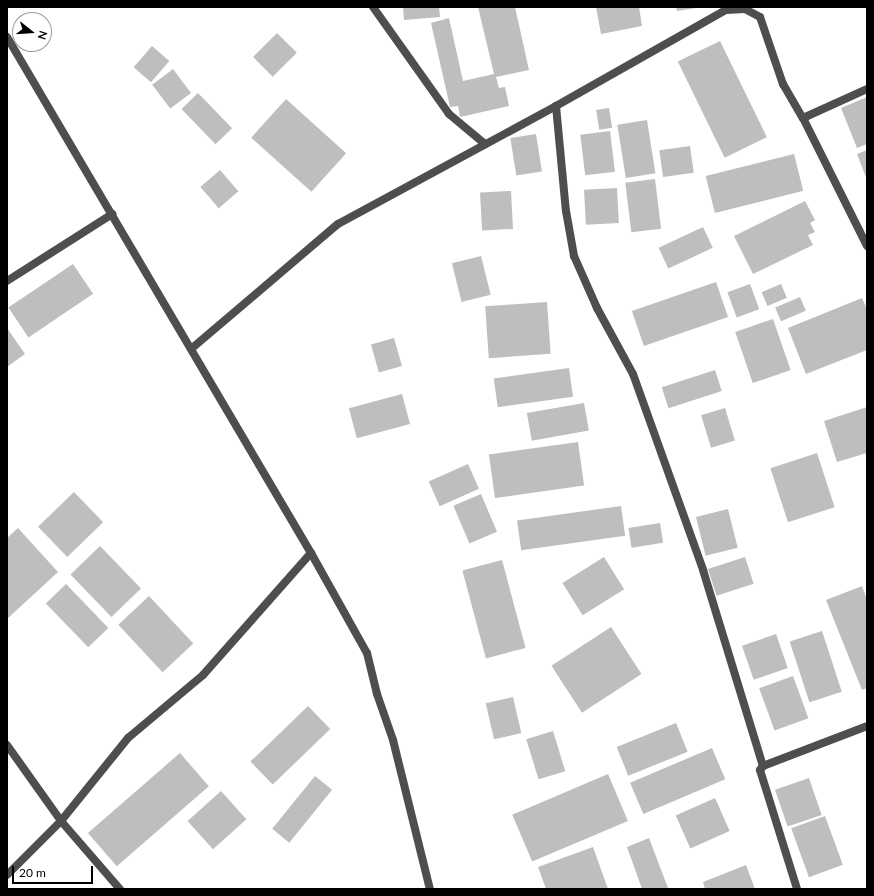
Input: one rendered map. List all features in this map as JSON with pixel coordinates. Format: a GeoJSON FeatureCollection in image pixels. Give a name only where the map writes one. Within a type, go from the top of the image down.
{"type":"FeatureCollection","features":[{"type":"Feature","properties":{"kind":"street"},"geometry":{"type":"LineString","coordinates":[[373,7],[449,114],[485,144]]}},
{"type":"Feature","properties":{"kind":"street"},"geometry":{"type":"LineString","coordinates":[[191,349],[338,224],[556,106],[726,10],[745,9],[760,17],[783,84],[803,118],[867,246]]}},
{"type":"Feature","properties":{"kind":"street"},"geometry":{"type":"LineString","coordinates":[[7,37],[311,553],[367,653],[377,694],[393,740],[430,889]]}},
{"type":"Feature","properties":{"kind":"street"},"geometry":{"type":"LineString","coordinates":[[803,118],[867,89]]}},
{"type":"Feature","properties":{"kind":"street"},"geometry":{"type":"LineString","coordinates":[[556,106],[566,211],[574,256],[597,308],[633,374],[703,570],[763,766]]}},
{"type":"Feature","properties":{"kind":"street"},"geometry":{"type":"LineString","coordinates":[[7,281],[112,214]]}},
{"type":"Feature","properties":{"kind":"street"},"geometry":{"type":"LineString","coordinates":[[7,875],[61,821],[128,738],[203,675],[311,553]]}},
{"type":"Feature","properties":{"kind":"street"},"geometry":{"type":"LineString","coordinates":[[798,889],[760,770],[763,766],[867,726]]}},
{"type":"Feature","properties":{"kind":"street"},"geometry":{"type":"LineString","coordinates":[[7,744],[61,821],[120,889]]}},
{"type":"Feature","properties":{"kind":"building"},"geometry":{"type":"Polygon","coordinates":[[[403,7],[439,7],[440,17],[404,20],[403,7]]]}},
{"type":"Feature","properties":{"kind":"building"},"geometry":{"type":"Polygon","coordinates":[[[478,7],[515,7],[529,70],[496,77],[499,88],[505,87],[509,106],[460,117],[458,106],[450,107],[431,23],[449,18],[463,81],[494,74],[478,7]]]}},
{"type":"Feature","properties":{"kind":"building"},"geometry":{"type":"Polygon","coordinates":[[[596,7],[639,7],[642,26],[601,34],[596,7]]]}},
{"type":"Feature","properties":{"kind":"building"},"geometry":{"type":"Polygon","coordinates":[[[676,7],[696,7],[696,8],[677,11],[676,7]]]}},
{"type":"Feature","properties":{"kind":"building"},"geometry":{"type":"Polygon","coordinates":[[[277,33],[297,53],[273,77],[253,57],[277,33]]]}},
{"type":"Feature","properties":{"kind":"building"},"geometry":{"type":"Polygon","coordinates":[[[720,41],[767,137],[725,158],[678,62],[720,41]]]}},
{"type":"Feature","properties":{"kind":"building"},"geometry":{"type":"Polygon","coordinates":[[[152,46],[169,61],[151,82],[134,67],[152,46]]]}},
{"type":"Feature","properties":{"kind":"building"},"geometry":{"type":"Polygon","coordinates":[[[173,69],[191,93],[170,109],[152,85],[173,69]]]}},
{"type":"Feature","properties":{"kind":"building"},"geometry":{"type":"Polygon","coordinates":[[[198,93],[232,128],[215,144],[181,109],[198,93]]]}},
{"type":"Feature","properties":{"kind":"building"},"geometry":{"type":"Polygon","coordinates":[[[867,97],[867,144],[857,148],[841,108],[867,97]]]}},
{"type":"Feature","properties":{"kind":"building"},"geometry":{"type":"Polygon","coordinates":[[[286,99],[346,153],[311,192],[251,138],[286,99]]]}},
{"type":"Feature","properties":{"kind":"building"},"geometry":{"type":"Polygon","coordinates":[[[609,108],[612,128],[599,130],[596,110],[609,108]]]}},
{"type":"Feature","properties":{"kind":"building"},"geometry":{"type":"Polygon","coordinates":[[[647,120],[655,173],[626,178],[617,125],[647,120]]]}},
{"type":"Feature","properties":{"kind":"building"},"geometry":{"type":"Polygon","coordinates":[[[610,131],[615,172],[585,175],[580,135],[610,131]]]}},
{"type":"Feature","properties":{"kind":"building"},"geometry":{"type":"Polygon","coordinates":[[[536,134],[542,172],[516,176],[510,138],[536,134]]]}},
{"type":"Feature","properties":{"kind":"building"},"geometry":{"type":"Polygon","coordinates":[[[690,146],[694,173],[663,177],[659,150],[690,146]]]}},
{"type":"Feature","properties":{"kind":"building"},"geometry":{"type":"Polygon","coordinates":[[[867,150],[867,180],[857,154],[867,150]]]}},
{"type":"Feature","properties":{"kind":"building"},"geometry":{"type":"Polygon","coordinates":[[[794,154],[803,191],[715,213],[706,176],[794,154]]]}},
{"type":"Feature","properties":{"kind":"building"},"geometry":{"type":"Polygon","coordinates":[[[220,170],[238,191],[219,208],[200,187],[220,170]]]}},
{"type":"Feature","properties":{"kind":"building"},"geometry":{"type":"Polygon","coordinates":[[[655,179],[661,229],[631,232],[625,183],[655,179]]]}},
{"type":"Feature","properties":{"kind":"building"},"geometry":{"type":"Polygon","coordinates":[[[617,188],[619,223],[586,225],[584,190],[617,188]]]}},
{"type":"Feature","properties":{"kind":"building"},"geometry":{"type":"Polygon","coordinates":[[[511,191],[513,229],[482,231],[480,193],[511,191]]]}},
{"type":"Feature","properties":{"kind":"building"},"geometry":{"type":"Polygon","coordinates":[[[805,201],[815,220],[810,223],[815,232],[808,235],[813,245],[753,274],[734,236],[805,201]]]}},
{"type":"Feature","properties":{"kind":"building"},"geometry":{"type":"Polygon","coordinates":[[[703,227],[713,248],[668,269],[659,248],[703,227]]]}},
{"type":"Feature","properties":{"kind":"building"},"geometry":{"type":"Polygon","coordinates":[[[481,256],[491,295],[462,302],[452,263],[481,256]]]}},
{"type":"Feature","properties":{"kind":"building"},"geometry":{"type":"Polygon","coordinates":[[[73,264],[93,294],[28,337],[8,308],[73,264]]]}},
{"type":"Feature","properties":{"kind":"building"},"geometry":{"type":"Polygon","coordinates":[[[716,282],[728,317],[644,346],[632,311],[716,282]]]}},
{"type":"Feature","properties":{"kind":"building"},"geometry":{"type":"Polygon","coordinates":[[[750,284],[759,309],[737,318],[727,292],[750,284]]]}},
{"type":"Feature","properties":{"kind":"building"},"geometry":{"type":"Polygon","coordinates":[[[781,284],[787,298],[768,306],[762,292],[781,284]]]}},
{"type":"Feature","properties":{"kind":"building"},"geometry":{"type":"Polygon","coordinates":[[[800,297],[806,311],[781,321],[775,308],[800,297]]]}},
{"type":"Feature","properties":{"kind":"building"},"geometry":{"type":"Polygon","coordinates":[[[862,298],[867,309],[867,350],[806,374],[788,328],[862,298]]]}},
{"type":"Feature","properties":{"kind":"building"},"geometry":{"type":"Polygon","coordinates":[[[547,302],[551,354],[489,358],[485,306],[547,302]]]}},
{"type":"Feature","properties":{"kind":"building"},"geometry":{"type":"Polygon","coordinates":[[[773,319],[791,370],[753,383],[735,332],[773,319]]]}},
{"type":"Feature","properties":{"kind":"building"},"geometry":{"type":"Polygon","coordinates":[[[7,328],[25,354],[7,367],[7,328]]]}},
{"type":"Feature","properties":{"kind":"building"},"geometry":{"type":"Polygon","coordinates":[[[394,338],[402,366],[379,372],[371,345],[394,338]]]}},
{"type":"Feature","properties":{"kind":"building"},"geometry":{"type":"Polygon","coordinates":[[[569,368],[573,397],[498,407],[494,379],[569,368]]]}},
{"type":"Feature","properties":{"kind":"building"},"geometry":{"type":"Polygon","coordinates":[[[715,370],[722,391],[669,408],[662,387],[715,370]]]}},
{"type":"Feature","properties":{"kind":"building"},"geometry":{"type":"Polygon","coordinates":[[[402,394],[410,424],[357,438],[349,408],[402,394]]]}},
{"type":"Feature","properties":{"kind":"building"},"geometry":{"type":"Polygon","coordinates":[[[584,403],[589,431],[532,441],[527,413],[584,403]]]}},
{"type":"Feature","properties":{"kind":"building"},"geometry":{"type":"Polygon","coordinates":[[[867,407],[867,453],[837,462],[824,421],[867,407]]]}},
{"type":"Feature","properties":{"kind":"building"},"geometry":{"type":"Polygon","coordinates":[[[725,408],[735,441],[711,448],[701,415],[725,408]]]}},
{"type":"Feature","properties":{"kind":"building"},"geometry":{"type":"Polygon","coordinates":[[[578,442],[584,486],[495,498],[489,455],[578,442]]]}},
{"type":"Feature","properties":{"kind":"building"},"geometry":{"type":"Polygon","coordinates":[[[817,453],[835,507],[788,522],[770,468],[817,453]]]}},
{"type":"Feature","properties":{"kind":"building"},"geometry":{"type":"Polygon","coordinates":[[[468,464],[479,489],[440,506],[429,481],[468,464]]]}},
{"type":"Feature","properties":{"kind":"building"},"geometry":{"type":"Polygon","coordinates":[[[74,492],[103,522],[67,557],[38,527],[74,492]]]}},
{"type":"Feature","properties":{"kind":"building"},"geometry":{"type":"Polygon","coordinates":[[[481,494],[497,532],[469,543],[453,506],[481,494]]]}},
{"type":"Feature","properties":{"kind":"building"},"geometry":{"type":"Polygon","coordinates":[[[621,506],[625,536],[521,550],[517,521],[621,506]]]}},
{"type":"Feature","properties":{"kind":"building"},"geometry":{"type":"Polygon","coordinates":[[[728,509],[738,548],[706,556],[696,517],[728,509]]]}},
{"type":"Feature","properties":{"kind":"building"},"geometry":{"type":"Polygon","coordinates":[[[660,523],[663,543],[632,548],[628,528],[660,523]]]}},
{"type":"Feature","properties":{"kind":"building"},"geometry":{"type":"Polygon","coordinates":[[[18,528],[58,572],[7,619],[7,538],[18,528]]]}},
{"type":"Feature","properties":{"kind":"building"},"geometry":{"type":"Polygon","coordinates":[[[100,546],[141,588],[111,617],[71,574],[100,546]]]}},
{"type":"Feature","properties":{"kind":"building"},"geometry":{"type":"Polygon","coordinates":[[[604,557],[624,589],[583,615],[562,583],[604,557]]]}},
{"type":"Feature","properties":{"kind":"building"},"geometry":{"type":"Polygon","coordinates":[[[745,557],[754,584],[717,596],[708,569],[745,557]]]}},
{"type":"Feature","properties":{"kind":"building"},"geometry":{"type":"Polygon","coordinates":[[[502,560],[526,648],[486,659],[462,571],[502,560]]]}},
{"type":"Feature","properties":{"kind":"building"},"geometry":{"type":"Polygon","coordinates":[[[66,584],[108,628],[88,647],[46,603],[66,584]]]}},
{"type":"Feature","properties":{"kind":"building"},"geometry":{"type":"Polygon","coordinates":[[[862,586],[867,600],[867,688],[862,690],[826,600],[862,586]]]}},
{"type":"Feature","properties":{"kind":"building"},"geometry":{"type":"Polygon","coordinates":[[[149,596],[193,644],[163,672],[118,625],[149,596]]]}},
{"type":"Feature","properties":{"kind":"building"},"geometry":{"type":"Polygon","coordinates":[[[611,627],[641,674],[582,713],[551,666],[611,627]]]}},
{"type":"Feature","properties":{"kind":"building"},"geometry":{"type":"Polygon","coordinates":[[[822,631],[842,692],[809,702],[790,642],[822,631]]]}},
{"type":"Feature","properties":{"kind":"building"},"geometry":{"type":"Polygon","coordinates":[[[776,634],[788,668],[754,680],[742,646],[776,634]]]}},
{"type":"Feature","properties":{"kind":"building"},"geometry":{"type":"Polygon","coordinates":[[[793,676],[808,718],[775,731],[759,688],[793,676]]]}},
{"type":"Feature","properties":{"kind":"building"},"geometry":{"type":"Polygon","coordinates":[[[513,697],[521,733],[494,739],[486,703],[513,697]]]}},
{"type":"Feature","properties":{"kind":"building"},"geometry":{"type":"Polygon","coordinates":[[[308,706],[330,729],[273,785],[250,762],[308,706]]]}},
{"type":"Feature","properties":{"kind":"building"},"geometry":{"type":"Polygon","coordinates":[[[676,723],[688,752],[628,776],[617,747],[676,723]]]}},
{"type":"Feature","properties":{"kind":"building"},"geometry":{"type":"Polygon","coordinates":[[[553,731],[565,771],[539,779],[526,739],[553,731]]]}},
{"type":"Feature","properties":{"kind":"building"},"geometry":{"type":"Polygon","coordinates":[[[712,748],[725,779],[643,814],[630,783],[712,748]]]}},
{"type":"Feature","properties":{"kind":"building"},"geometry":{"type":"Polygon","coordinates":[[[180,753],[209,786],[117,866],[88,833],[180,753]]]}},
{"type":"Feature","properties":{"kind":"building"},"geometry":{"type":"Polygon","coordinates":[[[608,774],[628,821],[532,862],[512,815],[608,774]]]}},
{"type":"Feature","properties":{"kind":"building"},"geometry":{"type":"Polygon","coordinates":[[[315,776],[332,790],[289,843],[272,829],[315,776]]]}},
{"type":"Feature","properties":{"kind":"building"},"geometry":{"type":"Polygon","coordinates":[[[809,778],[822,815],[788,827],[775,790],[809,778]]]}},
{"type":"Feature","properties":{"kind":"building"},"geometry":{"type":"Polygon","coordinates":[[[221,791],[246,819],[213,849],[188,821],[221,791]]]}},
{"type":"Feature","properties":{"kind":"building"},"geometry":{"type":"Polygon","coordinates":[[[715,798],[730,831],[690,848],[676,815],[715,798]]]}},
{"type":"Feature","properties":{"kind":"building"},"geometry":{"type":"Polygon","coordinates":[[[825,816],[843,865],[809,877],[791,828],[825,816]]]}},
{"type":"Feature","properties":{"kind":"building"},"geometry":{"type":"Polygon","coordinates":[[[649,838],[668,888],[666,889],[642,889],[627,847],[649,838]]]}},
{"type":"Feature","properties":{"kind":"building"},"geometry":{"type":"Polygon","coordinates":[[[593,847],[608,889],[546,889],[538,867],[593,847]]]}},
{"type":"Feature","properties":{"kind":"building"},"geometry":{"type":"Polygon","coordinates":[[[746,865],[755,889],[705,889],[703,882],[746,865]]]}}]}
